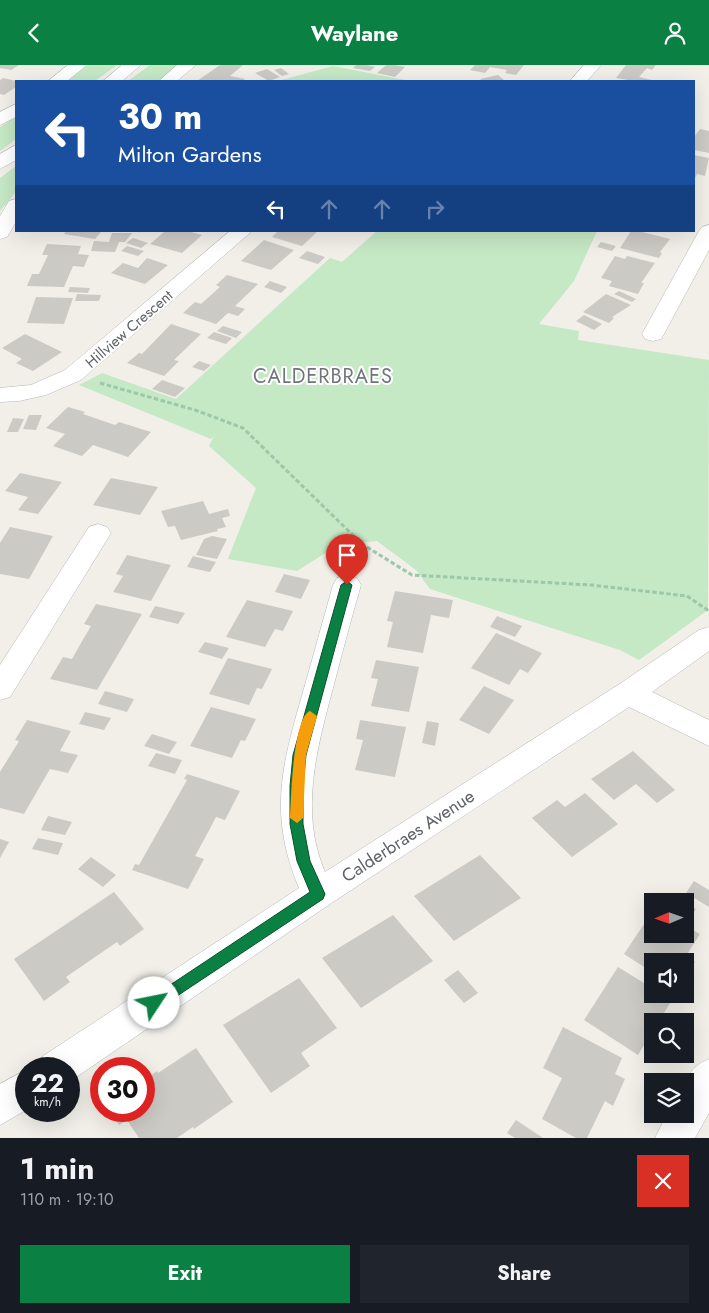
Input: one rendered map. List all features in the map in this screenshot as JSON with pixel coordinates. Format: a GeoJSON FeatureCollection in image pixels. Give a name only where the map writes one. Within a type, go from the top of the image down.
{"type":"FeatureCollection","features":[{"type":"Feature","properties":{"kind":"street"},"geometry":{"type":"LineString","coordinates":[[57,80],[79,65]]}},
{"type":"Feature","properties":{"kind":"street"},"geometry":{"type":"LineString","coordinates":[[112,80],[133,65]]}},
{"type":"Feature","properties":{"kind":"street"},"geometry":{"type":"LineString","coordinates":[[168,80],[188,65]]}},
{"type":"Feature","properties":{"kind":"street"},"geometry":{"type":"LineString","coordinates":[[579,80],[593,65]]}},
{"type":"Feature","properties":{"kind":"street"},"geometry":{"type":"LineString","coordinates":[[0,120],[15,110]]}},
{"type":"Feature","properties":{"kind":"street"},"geometry":{"type":"LineString","coordinates":[[0,163],[15,152]]}},
{"type":"Feature","properties":{"kind":"street"},"geometry":{"type":"LineString","coordinates":[[0,233],[15,207]]}},
{"type":"Feature","properties":{"kind":"street"},"geometry":{"type":"LineString","coordinates":[[653,335],[709,231]]}},
{"type":"Feature","properties":{"kind":"street","name":"Hillview Crescent"},"geometry":{"type":"LineString","coordinates":[[0,395],[12,395],[46,388],[73,375],[241,232]]}},
{"type":"Feature","properties":{"kind":"street"},"geometry":{"type":"LineString","coordinates":[[4,675],[98,533]]}},
{"type":"Feature","properties":{"kind":"street"},"geometry":{"type":"LineString","coordinates":[[318,894],[304,861],[297,824],[296,786],[300,755],[347,585]]}},
{"type":"Feature","properties":{"kind":"street","name":"Calderbraes Avenue"},"geometry":{"type":"LineString","coordinates":[[74,1057],[318,894],[628,693],[709,637]]}},
{"type":"Feature","properties":{"kind":"street"},"geometry":{"type":"LineString","coordinates":[[628,693],[709,734]]}},
{"type":"Feature","properties":{"kind":"street"},"geometry":{"type":"LineString","coordinates":[[674,1138],[709,1077]]}},
{"type":"Feature","properties":{"kind":"street"},"geometry":{"type":"LineString","coordinates":[[0,1106],[15,1096]]}},
{"type":"Feature","properties":{"kind":"path"},"geometry":{"type":"LineString","coordinates":[[73,375],[195,410],[243,428],[362,544],[412,575],[591,585],[687,596],[709,611]]}},
{"type":"Feature","properties":{"kind":"green space"},"geometry":{"type":"Polygon","coordinates":[[[88,65],[117,65],[96,80],[66,80],[88,65]]]}},
{"type":"Feature","properties":{"kind":"green space"},"geometry":{"type":"Polygon","coordinates":[[[150,65],[179,65],[159,80],[129,80],[150,65]]]}},
{"type":"Feature","properties":{"kind":"green space"},"geometry":{"type":"Polygon","coordinates":[[[333,66],[405,80],[282,80],[333,66]]]}},
{"type":"Feature","properties":{"kind":"green space"},"geometry":{"type":"Polygon","coordinates":[[[15,117],[15,140],[0,151],[0,127],[15,117]]]}},
{"type":"Feature","properties":{"kind":"green space"},"geometry":{"type":"Polygon","coordinates":[[[15,167],[15,193],[0,211],[0,178],[15,167]]]}},
{"type":"Feature","properties":{"kind":"green space"},"geometry":{"type":"Polygon","coordinates":[[[376,232],[597,232],[574,281],[539,324],[579,331],[578,340],[709,360],[708,610],[639,660],[620,650],[430,589],[416,570],[377,541],[338,545],[297,571],[228,559],[256,488],[209,446],[214,436],[211,439],[79,385],[102,373],[176,399],[330,258],[342,262],[376,232]]]}},
{"type":"Feature","properties":{"kind":"building"},"geometry":{"type":"Polygon","coordinates":[[[0,65],[19,65],[11,70],[0,68],[0,65]]]}},
{"type":"Feature","properties":{"kind":"building"},"geometry":{"type":"Polygon","coordinates":[[[220,65],[243,65],[230,76],[244,80],[198,80],[220,65]]]}},
{"type":"Feature","properties":{"kind":"building"},"geometry":{"type":"Polygon","coordinates":[[[356,65],[375,67],[370,71],[353,68],[356,65]]]}},
{"type":"Feature","properties":{"kind":"building"},"geometry":{"type":"Polygon","coordinates":[[[386,65],[405,67],[395,77],[377,73],[386,65]]]}},
{"type":"Feature","properties":{"kind":"building"},"geometry":{"type":"Polygon","coordinates":[[[475,65],[524,65],[516,75],[505,73],[507,70],[490,67],[485,73],[470,70],[475,65]]]}},
{"type":"Feature","properties":{"kind":"building"},"geometry":{"type":"Polygon","coordinates":[[[626,65],[656,65],[652,70],[647,68],[639,77],[652,80],[616,78],[626,65]]]}},
{"type":"Feature","properties":{"kind":"building"},"geometry":{"type":"Polygon","coordinates":[[[281,68],[289,74],[282,76],[274,70],[281,68]]]}},
{"type":"Feature","properties":{"kind":"building"},"geometry":{"type":"Polygon","coordinates":[[[267,69],[280,77],[267,80],[255,73],[267,69]]]}},
{"type":"Feature","properties":{"kind":"building"},"geometry":{"type":"Polygon","coordinates":[[[498,75],[504,80],[482,80],[480,79],[498,75]]]}},
{"type":"Feature","properties":{"kind":"building"},"geometry":{"type":"Polygon","coordinates":[[[3,78],[15,81],[15,88],[4,95],[0,94],[0,80],[3,78]]]}},
{"type":"Feature","properties":{"kind":"building"},"geometry":{"type":"Polygon","coordinates":[[[700,129],[709,131],[709,153],[695,150],[695,136],[700,129]]]}},
{"type":"Feature","properties":{"kind":"building"},"geometry":{"type":"Polygon","coordinates":[[[695,155],[709,158],[705,176],[697,174],[695,178],[695,155]]]}},
{"type":"Feature","properties":{"kind":"building"},"geometry":{"type":"Polygon","coordinates":[[[65,232],[101,232],[95,239],[64,234],[65,232]]]}},
{"type":"Feature","properties":{"kind":"building"},"geometry":{"type":"Polygon","coordinates":[[[164,232],[192,232],[202,235],[182,253],[150,244],[164,232]]]}},
{"type":"Feature","properties":{"kind":"building"},"geometry":{"type":"Polygon","coordinates":[[[277,232],[317,232],[302,246],[272,237],[277,232]]]}},
{"type":"Feature","properties":{"kind":"building"},"geometry":{"type":"Polygon","coordinates":[[[630,232],[642,232],[670,239],[660,252],[662,253],[659,258],[620,248],[630,232]]]}},
{"type":"Feature","properties":{"kind":"building"},"geometry":{"type":"Polygon","coordinates":[[[112,233],[132,233],[125,242],[119,242],[115,252],[91,251],[94,241],[109,242],[112,233]]]}},
{"type":"Feature","properties":{"kind":"building"},"geometry":{"type":"Polygon","coordinates":[[[133,238],[148,243],[141,248],[126,243],[133,238]]]}},
{"type":"Feature","properties":{"kind":"building"},"geometry":{"type":"Polygon","coordinates":[[[264,240],[294,250],[271,270],[241,261],[264,240]]]}},
{"type":"Feature","properties":{"kind":"building"},"geometry":{"type":"Polygon","coordinates":[[[601,242],[616,246],[612,251],[597,247],[601,242]]]}},
{"type":"Feature","properties":{"kind":"building"},"geometry":{"type":"Polygon","coordinates":[[[47,244],[81,246],[78,254],[89,255],[84,267],[73,266],[64,287],[27,286],[32,274],[39,274],[48,255],[42,255],[47,244]]]}},
{"type":"Feature","properties":{"kind":"building"},"geometry":{"type":"Polygon","coordinates":[[[127,246],[144,251],[138,256],[121,251],[127,246]]]}},
{"type":"Feature","properties":{"kind":"building"},"geometry":{"type":"Polygon","coordinates":[[[307,251],[325,257],[318,264],[299,258],[307,251]]]}},
{"type":"Feature","properties":{"kind":"building"},"geometry":{"type":"Polygon","coordinates":[[[615,256],[625,259],[627,256],[655,263],[641,283],[644,283],[638,294],[609,286],[612,281],[601,278],[615,256]]]}},
{"type":"Feature","properties":{"kind":"building"},"geometry":{"type":"Polygon","coordinates":[[[147,258],[168,265],[145,284],[111,273],[123,263],[138,268],[147,258]]]}},
{"type":"Feature","properties":{"kind":"building"},"geometry":{"type":"Polygon","coordinates":[[[227,275],[258,284],[235,306],[245,309],[238,316],[228,313],[216,324],[183,313],[195,302],[201,304],[220,287],[216,285],[227,275]]]}},
{"type":"Feature","properties":{"kind":"building"},"geometry":{"type":"Polygon","coordinates":[[[270,281],[287,287],[281,293],[264,287],[270,281]]]}},
{"type":"Feature","properties":{"kind":"building"},"geometry":{"type":"Polygon","coordinates":[[[70,287],[90,288],[88,293],[68,292],[70,287]]]}},
{"type":"Feature","properties":{"kind":"building"},"geometry":{"type":"Polygon","coordinates":[[[619,291],[636,299],[632,302],[614,294],[619,291]]]}},
{"type":"Feature","properties":{"kind":"building"},"geometry":{"type":"Polygon","coordinates":[[[77,294],[101,295],[99,301],[75,301],[77,294]]]}},
{"type":"Feature","properties":{"kind":"building"},"geometry":{"type":"Polygon","coordinates":[[[606,294],[631,305],[612,317],[614,318],[609,323],[583,312],[606,294]]]}},
{"type":"Feature","properties":{"kind":"building"},"geometry":{"type":"Polygon","coordinates":[[[36,297],[73,298],[64,324],[27,323],[36,297]]]}},
{"type":"Feature","properties":{"kind":"building"},"geometry":{"type":"Polygon","coordinates":[[[584,315],[602,324],[594,330],[576,321],[584,315]]]}},
{"type":"Feature","properties":{"kind":"building"},"geometry":{"type":"Polygon","coordinates":[[[171,324],[201,334],[174,360],[179,361],[164,376],[127,363],[139,353],[142,354],[171,324]]]}},
{"type":"Feature","properties":{"kind":"building"},"geometry":{"type":"Polygon","coordinates":[[[223,326],[242,332],[236,338],[217,331],[223,326]]]}},
{"type":"Feature","properties":{"kind":"building"},"geometry":{"type":"Polygon","coordinates":[[[214,332],[232,338],[226,344],[207,338],[214,332]]]}},
{"type":"Feature","properties":{"kind":"building"},"geometry":{"type":"Polygon","coordinates":[[[25,334],[62,352],[33,371],[16,363],[22,359],[2,348],[25,334]]]}},
{"type":"Feature","properties":{"kind":"building"},"geometry":{"type":"Polygon","coordinates":[[[199,361],[211,365],[204,371],[192,367],[199,361]]]}},
{"type":"Feature","properties":{"kind":"building"},"geometry":{"type":"Polygon","coordinates":[[[162,380],[185,388],[175,397],[152,389],[162,380]]]}},
{"type":"Feature","properties":{"kind":"building"},"geometry":{"type":"Polygon","coordinates":[[[68,407],[115,425],[119,422],[151,432],[128,457],[93,445],[82,456],[53,446],[65,434],[46,428],[68,407]]]}},
{"type":"Feature","properties":{"kind":"building"},"geometry":{"type":"Polygon","coordinates":[[[29,415],[42,415],[36,430],[23,429],[29,415]]]}},
{"type":"Feature","properties":{"kind":"building"},"geometry":{"type":"Polygon","coordinates":[[[13,418],[24,419],[18,432],[7,432],[13,418]]]}},
{"type":"Feature","properties":{"kind":"building"},"geometry":{"type":"Polygon","coordinates":[[[20,473],[62,482],[38,514],[18,510],[28,497],[5,491],[20,473]]]}},
{"type":"Feature","properties":{"kind":"building"},"geometry":{"type":"Polygon","coordinates":[[[111,478],[158,487],[140,515],[93,505],[111,478]]]}},
{"type":"Feature","properties":{"kind":"building"},"geometry":{"type":"Polygon","coordinates":[[[203,501],[209,514],[228,509],[230,516],[222,518],[226,527],[217,529],[218,531],[181,540],[175,526],[168,527],[161,511],[203,501]]]}},
{"type":"Feature","properties":{"kind":"building"},"geometry":{"type":"Polygon","coordinates":[[[10,527],[53,536],[29,579],[0,574],[0,543],[10,527]]]}},
{"type":"Feature","properties":{"kind":"building"},"geometry":{"type":"Polygon","coordinates":[[[212,536],[227,539],[217,559],[196,555],[204,539],[212,536]]]}},
{"type":"Feature","properties":{"kind":"building"},"geometry":{"type":"Polygon","coordinates":[[[127,555],[171,565],[151,601],[113,592],[123,576],[116,574],[127,555]]]}},
{"type":"Feature","properties":{"kind":"building"},"geometry":{"type":"Polygon","coordinates":[[[193,556],[216,562],[210,572],[187,567],[193,556]]]}},
{"type":"Feature","properties":{"kind":"building"},"geometry":{"type":"Polygon","coordinates":[[[284,574],[310,580],[301,599],[275,592],[284,574]]]}},
{"type":"Feature","properties":{"kind":"building"},"geometry":{"type":"Polygon","coordinates":[[[395,591],[453,600],[449,618],[431,615],[423,653],[387,647],[393,622],[387,621],[395,591]]]}},
{"type":"Feature","properties":{"kind":"building"},"geometry":{"type":"Polygon","coordinates":[[[247,600],[293,611],[283,631],[275,629],[265,647],[226,637],[247,600]]]}},
{"type":"Feature","properties":{"kind":"building"},"geometry":{"type":"Polygon","coordinates":[[[96,604],[142,614],[97,690],[50,679],[63,657],[72,659],[91,626],[84,624],[96,604]]]}},
{"type":"Feature","properties":{"kind":"building"},"geometry":{"type":"Polygon","coordinates":[[[155,606],[185,613],[178,624],[149,617],[155,606]]]}},
{"type":"Feature","properties":{"kind":"building"},"geometry":{"type":"Polygon","coordinates":[[[497,616],[522,626],[515,637],[490,627],[497,616]]]}},
{"type":"Feature","properties":{"kind":"building"},"geometry":{"type":"Polygon","coordinates":[[[496,633],[542,653],[528,673],[520,669],[509,685],[471,668],[496,633]]]}},
{"type":"Feature","properties":{"kind":"building"},"geometry":{"type":"Polygon","coordinates":[[[205,642],[229,648],[222,659],[198,652],[205,642]]]}},
{"type":"Feature","properties":{"kind":"building"},"geometry":{"type":"Polygon","coordinates":[[[228,658],[272,669],[262,689],[257,688],[249,705],[209,694],[228,658]]]}},
{"type":"Feature","properties":{"kind":"building"},"geometry":{"type":"Polygon","coordinates":[[[376,660],[419,667],[409,712],[371,706],[378,679],[371,678],[376,660]]]}},
{"type":"Feature","properties":{"kind":"building"},"geometry":{"type":"Polygon","coordinates":[[[484,686],[514,700],[489,734],[459,720],[484,686]]]}},
{"type":"Feature","properties":{"kind":"building"},"geometry":{"type":"Polygon","coordinates":[[[105,691],[134,699],[127,712],[98,704],[105,691]]]}},
{"type":"Feature","properties":{"kind":"building"},"geometry":{"type":"Polygon","coordinates":[[[211,707],[256,719],[245,741],[241,740],[232,758],[190,746],[211,707]]]}},
{"type":"Feature","properties":{"kind":"building"},"geometry":{"type":"Polygon","coordinates":[[[85,712],[111,718],[104,730],[79,724],[85,712]]]}},
{"type":"Feature","properties":{"kind":"building"},"geometry":{"type":"Polygon","coordinates":[[[27,720],[71,731],[60,751],[78,755],[68,773],[50,769],[24,814],[0,808],[0,772],[19,741],[15,740],[27,720]]]}},
{"type":"Feature","properties":{"kind":"building"},"geometry":{"type":"Polygon","coordinates":[[[360,720],[406,727],[395,777],[355,770],[363,740],[356,739],[360,720]]]}},
{"type":"Feature","properties":{"kind":"building"},"geometry":{"type":"Polygon","coordinates":[[[427,721],[439,723],[435,746],[422,743],[427,721]]]}},
{"type":"Feature","properties":{"kind":"building"},"geometry":{"type":"Polygon","coordinates":[[[152,734],[177,742],[169,754],[144,746],[152,734]]]}},
{"type":"Feature","properties":{"kind":"building"},"geometry":{"type":"Polygon","coordinates":[[[633,751],[675,790],[657,803],[636,784],[614,800],[591,779],[633,751]]]}},
{"type":"Feature","properties":{"kind":"building"},"geometry":{"type":"Polygon","coordinates":[[[156,753],[182,760],[175,774],[148,766],[156,753]]]}},
{"type":"Feature","properties":{"kind":"building"},"geometry":{"type":"Polygon","coordinates":[[[187,774],[240,791],[225,820],[216,817],[195,856],[204,859],[188,889],[132,870],[135,864],[139,865],[187,780],[184,779],[187,774]]]}},
{"type":"Feature","properties":{"kind":"building"},"geometry":{"type":"Polygon","coordinates":[[[585,793],[618,824],[572,857],[532,818],[557,800],[565,807],[585,793]]]}},
{"type":"Feature","properties":{"kind":"building"},"geometry":{"type":"Polygon","coordinates":[[[48,816],[72,822],[65,835],[41,830],[48,816]]]}},
{"type":"Feature","properties":{"kind":"building"},"geometry":{"type":"Polygon","coordinates":[[[38,838],[63,843],[58,855],[32,849],[38,838]]]}},
{"type":"Feature","properties":{"kind":"building"},"geometry":{"type":"Polygon","coordinates":[[[0,839],[9,842],[0,858],[0,839]]]}},
{"type":"Feature","properties":{"kind":"building"},"geometry":{"type":"Polygon","coordinates":[[[480,855],[521,898],[454,941],[414,896],[480,855]]]}},
{"type":"Feature","properties":{"kind":"building"},"geometry":{"type":"Polygon","coordinates":[[[91,857],[116,875],[103,887],[78,869],[91,857]]]}},
{"type":"Feature","properties":{"kind":"building"},"geometry":{"type":"Polygon","coordinates":[[[694,881],[709,890],[709,907],[694,898],[694,893],[686,893],[694,881]]]}},
{"type":"Feature","properties":{"kind":"building"},"geometry":{"type":"Polygon","coordinates":[[[114,892],[144,929],[120,946],[117,942],[66,977],[70,982],[44,1001],[14,959],[114,892]]]}},
{"type":"Feature","properties":{"kind":"building"},"geometry":{"type":"Polygon","coordinates":[[[393,915],[433,961],[361,1008],[322,958],[393,915]]]}},
{"type":"Feature","properties":{"kind":"building"},"geometry":{"type":"Polygon","coordinates":[[[644,924],[644,943],[694,943],[694,931],[700,934],[688,953],[644,953],[644,967],[624,954],[644,924]]]}},
{"type":"Feature","properties":{"kind":"building"},"geometry":{"type":"Polygon","coordinates":[[[618,967],[644,983],[644,1003],[670,1003],[664,1013],[644,1013],[644,1045],[638,1055],[584,1020],[618,967]]]}},
{"type":"Feature","properties":{"kind":"building"},"geometry":{"type":"Polygon","coordinates":[[[458,970],[478,993],[464,1003],[444,980],[458,970]]]}},
{"type":"Feature","properties":{"kind":"building"},"geometry":{"type":"Polygon","coordinates":[[[299,978],[337,1028],[301,1053],[310,1066],[271,1093],[223,1025],[299,978]]]}},
{"type":"Feature","properties":{"kind":"building"},"geometry":{"type":"Polygon","coordinates":[[[563,1027],[622,1058],[615,1074],[625,1079],[613,1106],[605,1101],[587,1138],[576,1138],[542,1119],[562,1078],[543,1068],[563,1027]]]}},
{"type":"Feature","properties":{"kind":"building"},"geometry":{"type":"Polygon","coordinates":[[[196,1048],[233,1102],[194,1129],[193,1127],[177,1138],[139,1138],[128,1122],[155,1122],[155,1072],[157,1071],[158,1073],[196,1048]]]}},
{"type":"Feature","properties":{"kind":"building"},"geometry":{"type":"Polygon","coordinates":[[[516,1120],[543,1138],[515,1138],[507,1133],[516,1120]]]}},
{"type":"Feature","properties":{"kind":"slow traffic"},"geometry":{"type":"LineString","coordinates":[[297,818],[296,786],[300,755],[310,716]]}},
{"type":"Feature","properties":{"kind":"district","name":"CALDERBRAES"},"geometry":{"type":"Point","coordinates":[323,376]}},
{"type":"Feature","properties":{"kind":"route"},"geometry":{"type":"LineString","coordinates":[[154,1003],[318,894],[304,861],[297,824],[296,786],[300,755],[347,585]]}}]}
